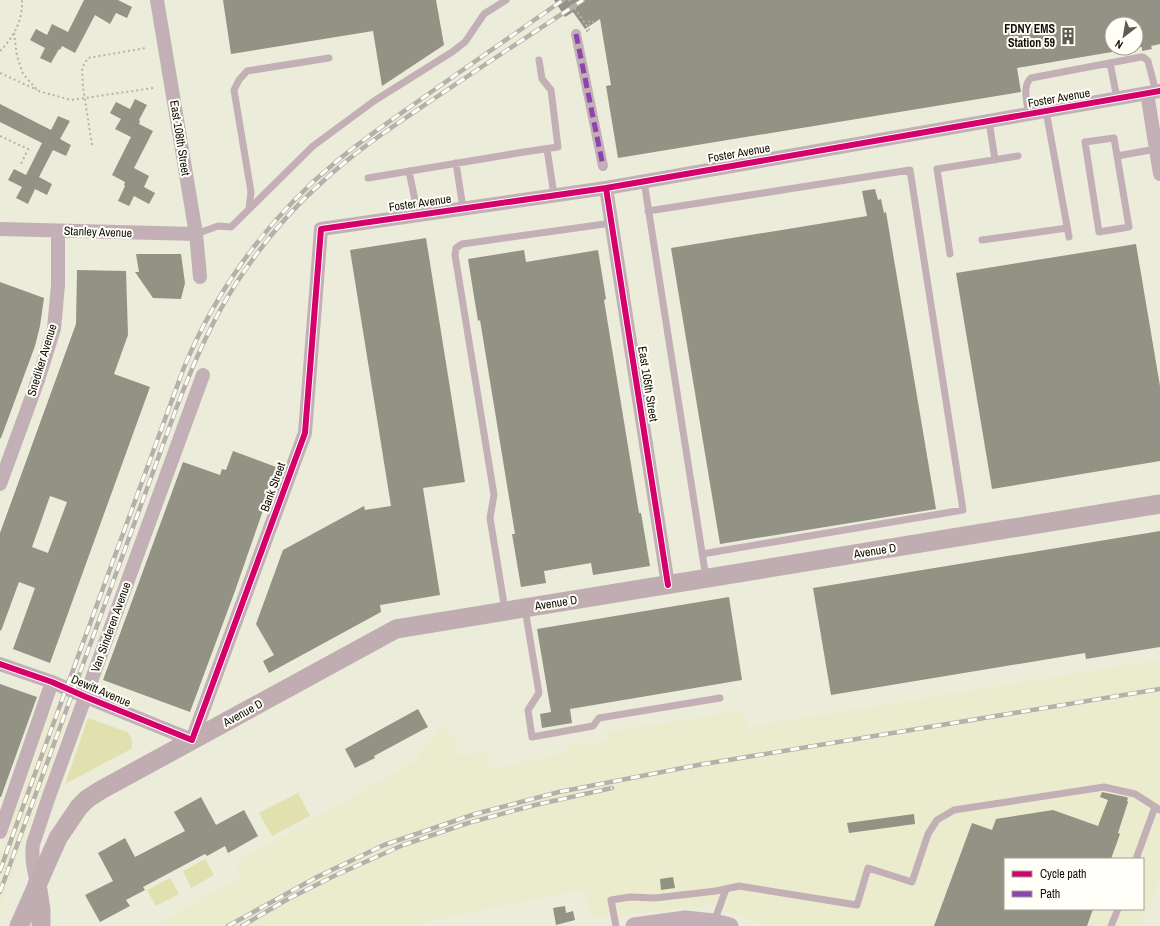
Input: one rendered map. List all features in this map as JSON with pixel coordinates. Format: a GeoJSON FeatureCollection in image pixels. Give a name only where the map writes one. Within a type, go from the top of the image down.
{"type":"FeatureCollection","features":[{"type":"Feature","properties":{"kind":"main road","name":"Avenue D"},"geometry":{"type":"LineString","coordinates":[[37,883],[58,838],[79,807],[88,799],[101,790],[192,740],[396,630],[1160,504]]}},
{"type":"Feature","properties":{"kind":"main road"},"geometry":{"type":"LineString","coordinates":[[19,926],[37,883]]}},
{"type":"Feature","properties":{"kind":"main road"},"geometry":{"type":"LineString","coordinates":[[37,883],[41,910],[41,926]]}},
{"type":"Feature","properties":{"kind":"street","name":"East 108th Street"},"geometry":{"type":"LineString","coordinates":[[157,0],[196,234],[200,277]]}},
{"type":"Feature","properties":{"kind":"street"},"geometry":{"type":"LineString","coordinates":[[576,34],[603,166]]}},
{"type":"Feature","properties":{"kind":"street"},"geometry":{"type":"LineString","coordinates":[[1154,92],[1156,150],[1160,174]]}},
{"type":"Feature","properties":{"kind":"street","name":"Foster Avenue"},"geometry":{"type":"LineString","coordinates":[[321,229],[606,188],[1154,92]]}},
{"type":"Feature","properties":{"kind":"street","name":"East 105th Street"},"geometry":{"type":"LineString","coordinates":[[606,188],[668,585]]}},
{"type":"Feature","properties":{"kind":"street","name":"Stanley Avenue"},"geometry":{"type":"LineString","coordinates":[[0,229],[196,234]]}},
{"type":"Feature","properties":{"kind":"street","name":"Bank Street"},"geometry":{"type":"LineString","coordinates":[[192,740],[305,433],[321,229]]}},
{"type":"Feature","properties":{"kind":"street","name":"Snediker Avenue"},"geometry":{"type":"LineString","coordinates":[[0,484],[38,380],[54,329],[58,285],[58,231]]}},
{"type":"Feature","properties":{"kind":"street","name":"Van Sinderen Avenue"},"geometry":{"type":"LineString","coordinates":[[37,883],[32,858],[33,844],[48,799],[203,375]]}},
{"type":"Feature","properties":{"kind":"street","name":"Dewitt Avenue"},"geometry":{"type":"LineString","coordinates":[[0,664],[52,682],[192,740]]}},
{"type":"Feature","properties":{"kind":"street"},"geometry":{"type":"LineString","coordinates":[[0,832],[52,682]]}},
{"type":"Feature","properties":{"kind":"street"},"geometry":{"type":"LineString","coordinates":[[634,926],[685,920],[719,925]]}},
{"type":"Feature","properties":{"kind":"lane"},"geometry":{"type":"LineString","coordinates":[[196,234],[218,226],[231,227],[313,146],[374,101],[460,46],[465,42],[484,14],[506,0]]}},
{"type":"Feature","properties":{"kind":"lane"},"geometry":{"type":"LineString","coordinates":[[1029,114],[1026,93],[1027,82],[1031,78],[1141,57],[1146,58],[1148,61],[1154,92]]}},
{"type":"Feature","properties":{"kind":"lane"},"geometry":{"type":"LineString","coordinates":[[250,209],[252,192],[234,90],[239,80],[247,71],[329,58]]}},
{"type":"Feature","properties":{"kind":"lane"},"geometry":{"type":"LineString","coordinates":[[368,178],[558,147],[551,90],[542,79],[539,60]]}},
{"type":"Feature","properties":{"kind":"lane"},"geometry":{"type":"LineString","coordinates":[[1110,63],[1117,98]]}},
{"type":"Feature","properties":{"kind":"lane"},"geometry":{"type":"LineString","coordinates":[[1046,111],[1069,237]]}},
{"type":"Feature","properties":{"kind":"lane"},"geometry":{"type":"LineString","coordinates":[[990,121],[995,160]]}},
{"type":"Feature","properties":{"kind":"lane"},"geometry":{"type":"LineString","coordinates":[[1114,138],[1117,156],[1129,227],[1099,232],[1085,142],[1114,138]]}},
{"type":"Feature","properties":{"kind":"lane"},"geometry":{"type":"LineString","coordinates":[[547,149],[554,195]]}},
{"type":"Feature","properties":{"kind":"lane"},"geometry":{"type":"LineString","coordinates":[[1117,156],[1156,150]]}},
{"type":"Feature","properties":{"kind":"lane"},"geometry":{"type":"LineString","coordinates":[[950,254],[937,169],[1018,156]]}},
{"type":"Feature","properties":{"kind":"lane"},"geometry":{"type":"LineString","coordinates":[[456,163],[463,208]]}},
{"type":"Feature","properties":{"kind":"lane"},"geometry":{"type":"LineString","coordinates":[[648,211],[910,170],[963,510],[702,554]]}},
{"type":"Feature","properties":{"kind":"lane"},"geometry":{"type":"LineString","coordinates":[[409,171],[418,215]]}},
{"type":"Feature","properties":{"kind":"lane"},"geometry":{"type":"LineString","coordinates":[[644,181],[706,579]]}},
{"type":"Feature","properties":{"kind":"lane"},"geometry":{"type":"LineString","coordinates":[[506,612],[490,518],[494,495],[454,255],[456,248],[462,244],[612,223]]}},
{"type":"Feature","properties":{"kind":"lane"},"geometry":{"type":"LineString","coordinates":[[982,240],[1067,228]]}},
{"type":"Feature","properties":{"kind":"lane"},"geometry":{"type":"LineString","coordinates":[[525,609],[539,693],[528,710],[532,737],[593,726],[599,718],[720,698]]}},
{"type":"Feature","properties":{"kind":"lane"},"geometry":{"type":"LineString","coordinates":[[616,926],[611,900],[630,897],[655,898],[716,891],[739,886],[857,905],[868,868],[912,882],[928,834],[937,820],[954,810],[1104,786],[1135,794],[1158,808],[1136,858]]}},
{"type":"Feature","properties":{"kind":"lane"},"geometry":{"type":"LineString","coordinates":[[719,925],[726,889]]}},
{"type":"Feature","properties":{"kind":"lane"},"geometry":{"type":"LineString","coordinates":[[1111,926],[1118,910]]}},
{"type":"Feature","properties":{"kind":"path"},"geometry":{"type":"LineString","coordinates":[[0,51],[8,43],[19,24],[22,0]]}},
{"type":"Feature","properties":{"kind":"path"},"geometry":{"type":"LineString","coordinates":[[569,0],[587,26],[593,22],[591,20],[586,24],[588,27]]}},
{"type":"Feature","properties":{"kind":"path"},"geometry":{"type":"LineString","coordinates":[[14,33],[17,56],[23,74],[38,91]]}},
{"type":"Feature","properties":{"kind":"path"},"geometry":{"type":"LineString","coordinates":[[92,145],[84,98],[82,68],[88,58],[146,48]]}},
{"type":"Feature","properties":{"kind":"path"},"geometry":{"type":"LineString","coordinates":[[0,73],[38,91],[71,100],[153,88]]}},
{"type":"Feature","properties":{"kind":"path"},"geometry":{"type":"LineString","coordinates":[[0,136],[28,149],[20,164]]}},
{"type":"Feature","properties":{"kind":"shaded area"},"geometry":{"type":"Polygon","coordinates":[[[1160,659],[1160,878],[1141,926],[768,926],[710,905],[593,918],[583,890],[420,923],[420,926],[157,926],[179,911],[241,878],[235,863],[415,761],[442,725],[454,736],[459,756],[485,751],[490,769],[568,752],[568,746],[609,741],[607,732],[744,710],[748,727],[1160,659]]]}},
{"type":"Feature","properties":{"kind":"shaded area"},"geometry":{"type":"Polygon","coordinates":[[[54,705],[71,711],[0,908],[0,854],[54,705]]]}},
{"type":"Feature","properties":{"kind":"green space"},"geometry":{"type":"Polygon","coordinates":[[[88,718],[127,732],[132,740],[131,749],[65,784],[88,718]]]}},
{"type":"Feature","properties":{"kind":"green space"},"geometry":{"type":"Polygon","coordinates":[[[298,793],[310,816],[272,836],[259,813],[298,793]]]}},
{"type":"Feature","properties":{"kind":"green space"},"geometry":{"type":"Polygon","coordinates":[[[205,859],[214,875],[191,888],[183,871],[205,859]]]}},
{"type":"Feature","properties":{"kind":"green space"},"geometry":{"type":"Polygon","coordinates":[[[170,878],[179,894],[156,906],[147,890],[170,878]]]}},
{"type":"Feature","properties":{"kind":"building"},"geometry":{"type":"Polygon","coordinates":[[[84,0],[118,0],[132,7],[127,18],[116,13],[110,24],[95,15],[75,53],[62,46],[51,63],[40,58],[45,48],[30,40],[36,29],[47,35],[52,24],[68,32],[84,0]]]}},
{"type":"Feature","properties":{"kind":"building"},"geometry":{"type":"Polygon","coordinates":[[[223,0],[436,0],[444,45],[382,86],[373,31],[231,54],[223,0]]]}},
{"type":"Feature","properties":{"kind":"building"},"geometry":{"type":"Polygon","coordinates":[[[554,0],[1160,0],[1160,44],[1151,46],[1152,49],[1144,51],[1144,16],[1104,16],[1104,53],[1017,68],[1021,92],[618,158],[606,86],[611,85],[600,19],[585,29],[573,12],[565,17],[554,0]]]}},
{"type":"Feature","properties":{"kind":"building"},"geometry":{"type":"Polygon","coordinates":[[[135,99],[147,105],[139,120],[139,124],[153,131],[134,168],[149,176],[144,187],[155,193],[149,204],[134,196],[129,206],[118,201],[125,186],[125,182],[112,175],[131,137],[115,129],[121,119],[110,113],[116,102],[130,109],[135,99]]]}},
{"type":"Feature","properties":{"kind":"building"},"geometry":{"type":"Polygon","coordinates":[[[0,104],[51,130],[58,116],[70,121],[60,139],[71,145],[66,156],[53,150],[39,177],[52,184],[47,195],[35,189],[28,204],[16,198],[22,187],[8,180],[14,169],[26,175],[42,143],[0,122],[0,104]]]}},
{"type":"Feature","properties":{"kind":"building"},"geometry":{"type":"Polygon","coordinates":[[[875,189],[878,200],[881,199],[884,213],[886,212],[936,509],[720,544],[671,248],[867,216],[862,191],[875,189]]]}},
{"type":"Feature","properties":{"kind":"building"},"geometry":{"type":"Polygon","coordinates":[[[426,238],[465,482],[423,488],[440,595],[380,605],[381,612],[269,673],[263,661],[274,655],[256,624],[283,550],[364,506],[365,510],[391,506],[350,250],[426,238]]]}},
{"type":"Feature","properties":{"kind":"building"},"geometry":{"type":"Polygon","coordinates":[[[1136,244],[1160,386],[1160,461],[992,489],[956,273],[1136,244]]]}},
{"type":"Feature","properties":{"kind":"building"},"geometry":{"type":"Polygon","coordinates":[[[524,250],[526,262],[598,250],[606,299],[604,300],[639,513],[641,513],[650,566],[593,575],[591,563],[544,571],[546,583],[521,587],[512,534],[515,534],[480,320],[478,321],[468,259],[524,250]]]}},
{"type":"Feature","properties":{"kind":"building"},"geometry":{"type":"Polygon","coordinates":[[[136,254],[181,254],[185,283],[181,299],[153,298],[135,272],[139,272],[136,254]]]}},
{"type":"Feature","properties":{"kind":"building"},"geometry":{"type":"Polygon","coordinates":[[[77,270],[126,271],[128,335],[114,374],[150,387],[50,663],[13,649],[35,588],[19,582],[1,631],[0,630],[0,533],[76,324],[77,270]],[[50,496],[32,547],[48,553],[67,502],[50,496]]]}},
{"type":"Feature","properties":{"kind":"building"},"geometry":{"type":"Polygon","coordinates":[[[0,282],[44,298],[40,326],[35,346],[1,438],[0,438],[0,282]]]}},
{"type":"Feature","properties":{"kind":"building"},"geometry":{"type":"Polygon","coordinates":[[[233,451],[276,467],[267,492],[269,493],[235,591],[190,712],[103,680],[183,462],[220,475],[222,469],[226,470],[233,451]]]}},
{"type":"Feature","properties":{"kind":"building"},"geometry":{"type":"Polygon","coordinates":[[[1160,531],[1160,647],[1086,659],[1085,653],[831,695],[813,588],[1160,531]]]}},
{"type":"Feature","properties":{"kind":"building"},"geometry":{"type":"Polygon","coordinates":[[[729,597],[742,680],[570,709],[572,723],[542,728],[540,714],[551,712],[537,629],[729,597]]]}},
{"type":"Feature","properties":{"kind":"building"},"geometry":{"type":"Polygon","coordinates":[[[0,684],[37,697],[1,797],[0,797],[0,684]]]}},
{"type":"Feature","properties":{"kind":"building"},"geometry":{"type":"Polygon","coordinates":[[[418,709],[428,727],[355,768],[345,749],[418,709]]]}},
{"type":"Feature","properties":{"kind":"building"},"geometry":{"type":"Polygon","coordinates":[[[1102,792],[1128,798],[1118,833],[1120,834],[1111,858],[1004,858],[1004,910],[1093,910],[1087,926],[934,926],[972,823],[992,830],[996,819],[1053,810],[1098,826],[1108,800],[1100,797],[1102,792]]]}},
{"type":"Feature","properties":{"kind":"building"},"geometry":{"type":"Polygon","coordinates":[[[201,797],[216,825],[244,810],[258,836],[228,853],[225,846],[207,856],[205,854],[143,887],[145,890],[126,900],[130,906],[100,922],[85,895],[113,881],[98,853],[125,838],[135,857],[185,831],[174,812],[201,797]]]}},
{"type":"Feature","properties":{"kind":"building"},"geometry":{"type":"Polygon","coordinates":[[[914,814],[915,824],[849,833],[847,823],[914,814]]]}},
{"type":"Feature","properties":{"kind":"building"},"geometry":{"type":"Polygon","coordinates":[[[673,877],[675,888],[661,890],[660,879],[673,877]]]}},
{"type":"Feature","properties":{"kind":"building"},"geometry":{"type":"Polygon","coordinates":[[[565,906],[566,913],[573,911],[575,920],[556,925],[553,908],[565,906]]]}},
{"type":"Feature","properties":{"kind":"railway"},"geometry":{"type":"LineString","coordinates":[[0,871],[183,370],[196,340],[228,283],[267,230],[312,183],[337,161],[385,124],[563,0]]}},
{"type":"Feature","properties":{"kind":"railway"},"geometry":{"type":"LineString","coordinates":[[0,892],[183,390],[207,335],[236,283],[264,244],[282,223],[310,193],[334,171],[412,114],[583,0]]}},
{"type":"Feature","properties":{"kind":"railway"},"geometry":{"type":"LineString","coordinates":[[228,926],[317,877],[384,845],[475,814],[559,792],[698,765],[1160,689]]}},
{"type":"Feature","properties":{"kind":"railway"},"geometry":{"type":"LineString","coordinates":[[242,926],[288,899],[334,876],[403,845],[468,823],[535,805],[612,788]]}},
{"type":"Feature","properties":{"kind":"marked path"},"geometry":{"type":"LineString","coordinates":[[576,34],[603,166]]}},
{"type":"Feature","properties":{"kind":"cycle path"},"geometry":{"type":"LineString","coordinates":[[0,664],[52,682],[192,740],[305,433],[321,229],[606,188],[1160,91]]}},
{"type":"Feature","properties":{"kind":"cycle path"},"geometry":{"type":"LineString","coordinates":[[606,188],[668,585]]}},
{"type":"Feature","properties":{"kind":"place","name":"FDNY EMS Station 59"},"geometry":{"type":"Point","coordinates":[1068,36]}}]}
